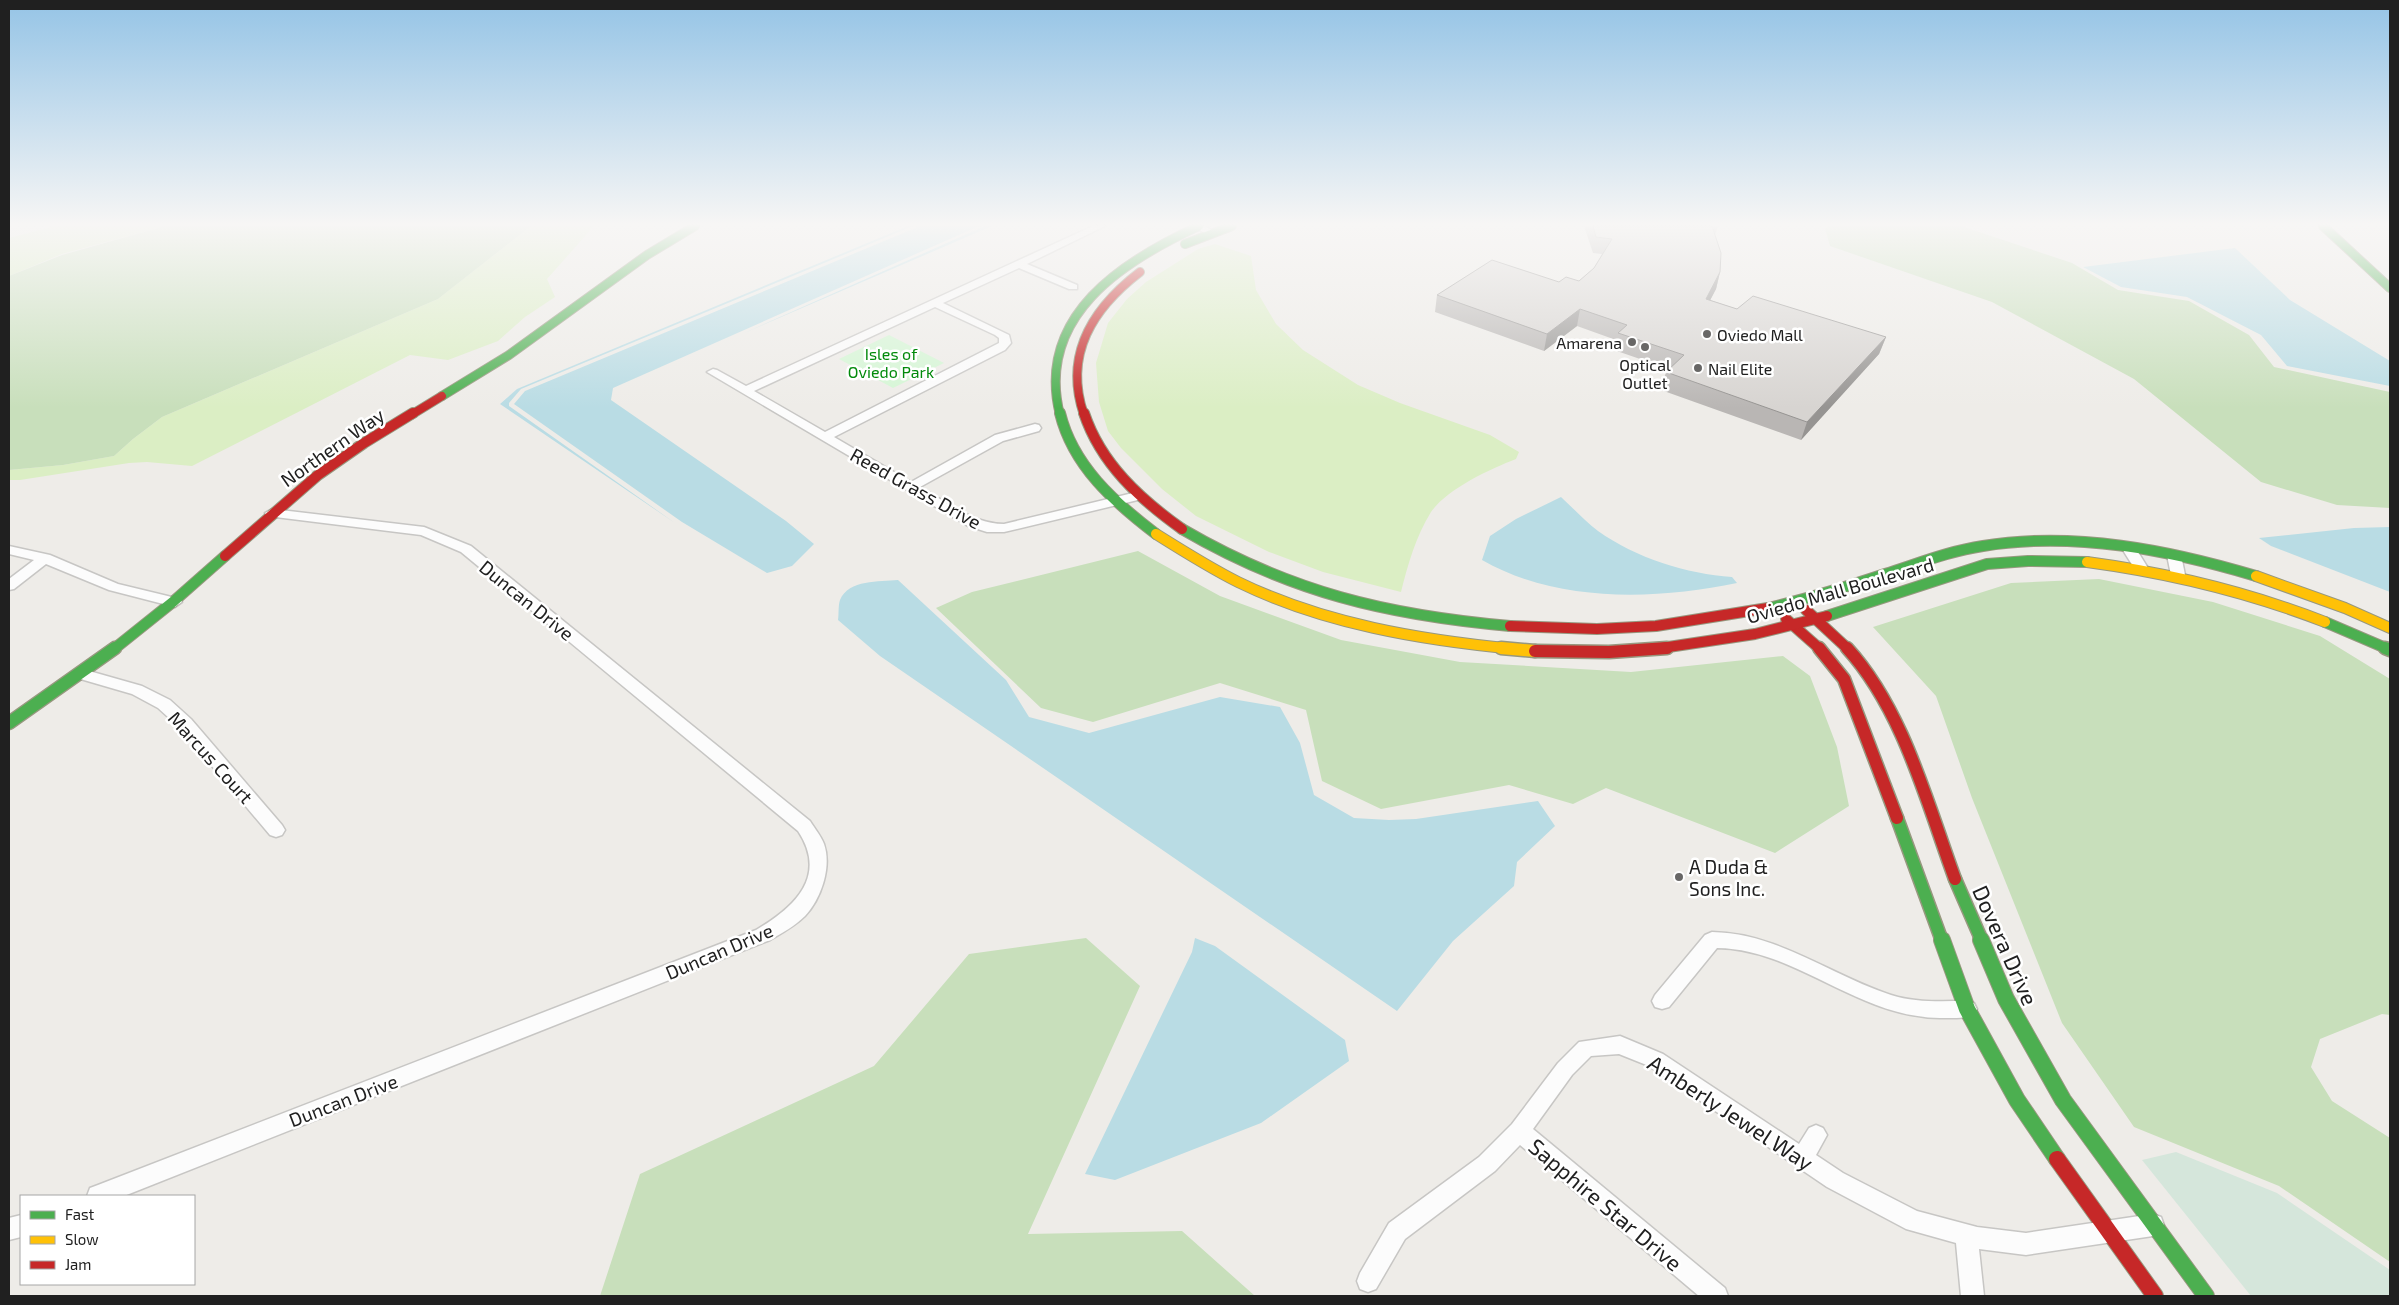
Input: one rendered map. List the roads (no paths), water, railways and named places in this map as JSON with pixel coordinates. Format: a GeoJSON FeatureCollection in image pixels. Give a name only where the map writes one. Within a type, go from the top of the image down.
{"type":"FeatureCollection","features":[{"type":"Feature","properties":{"kind":"main road","name":"Northern Way"},"geometry":{"type":"LineString","coordinates":[[9,723],[82,674],[175,602],[272,513],[318,475],[372,438],[497,363],[601,287]]}},
{"type":"Feature","properties":{"kind":"main road","name":"Oviedo Mall Boulevard"},"geometry":{"type":"LineString","coordinates":[[1097,287],[1064,333],[1053,383],[1056,410],[1066,437],[1079,463],[1113,502],[1164,540],[1217,571],[1281,600],[1346,621],[1413,636],[1505,650],[1593,653],[1692,647],[1793,625],[1991,563],[2069,560],[2140,568],[2178,575],[2270,602],[2335,625],[2390,650]]}},
{"type":"Feature","properties":{"kind":"main road","name":"Oviedo Mall Boulevard"},"geometry":{"type":"LineString","coordinates":[[1120,287],[1099,310],[1085,341],[1077,374],[1079,405],[1087,427],[1108,465],[1137,496],[1164,519],[1212,548],[1258,570],[1324,595],[1415,615],[1510,627],[1580,629],[1660,626],[1772,608],[1956,553],[1996,544],[2044,542],[2128,547],[2174,555],[2292,590],[2362,615],[2390,628]]}},
{"type":"Feature","properties":{"kind":"main road","name":"Dovera Drive"},"geometry":{"type":"LineString","coordinates":[[1796,601],[1839,638],[1869,675],[1897,727],[1963,899],[2006,999],[2063,1100],[2206,1296]]}},
{"type":"Feature","properties":{"kind":"main road"},"geometry":{"type":"LineString","coordinates":[[1772,608],[1814,642],[1844,679],[1966,1009],[2017,1100],[2107,1231],[2155,1296]]}},
{"type":"Feature","properties":{"kind":"street"},"geometry":{"type":"LineString","coordinates":[[745,391],[970,287]]}},
{"type":"Feature","properties":{"kind":"street"},"geometry":{"type":"LineString","coordinates":[[824,437],[1001,348],[1006,343],[1005,337],[999,333],[935,303]]}},
{"type":"Feature","properties":{"kind":"street","name":"Reed Grass Drive"},"geometry":{"type":"LineString","coordinates":[[713,372],[973,523],[986,528],[1004,528],[1023,524],[1137,496]]}},
{"type":"Feature","properties":{"kind":"street"},"geometry":{"type":"LineString","coordinates":[[911,487],[999,438],[1035,428]]}},
{"type":"Feature","properties":{"kind":"street","name":"Duncan Drive"},"geometry":{"type":"LineString","coordinates":[[101,1195],[763,935],[784,923],[800,909],[811,890],[817,874],[818,858],[815,842],[804,826],[466,549],[424,531],[272,513]]}},
{"type":"Feature","properties":{"kind":"street"},"geometry":{"type":"LineString","coordinates":[[2128,547],[2140,568]]}},
{"type":"Feature","properties":{"kind":"street"},"geometry":{"type":"LineString","coordinates":[[9,550],[45,558],[114,587],[175,602]]}},
{"type":"Feature","properties":{"kind":"street"},"geometry":{"type":"LineString","coordinates":[[2174,555],[2178,575]]}},
{"type":"Feature","properties":{"kind":"street"},"geometry":{"type":"LineString","coordinates":[[9,586],[45,558]]}},
{"type":"Feature","properties":{"kind":"street","name":"Marcus Court"},"geometry":{"type":"LineString","coordinates":[[82,674],[137,690],[164,704],[185,724],[276,830]]}},
{"type":"Feature","properties":{"kind":"street"},"geometry":{"type":"LineString","coordinates":[[1662,1001],[1712,940],[1726,938],[1754,944],[1891,1004],[1931,1009],[1966,1009]]}},
{"type":"Feature","properties":{"kind":"street","name":"Amberly Jewel Way"},"geometry":{"type":"LineString","coordinates":[[1368,1281],[1397,1231],[1488,1164],[1518,1131],[1565,1069],[1586,1048],[1620,1045],[1656,1060],[1835,1180],[1914,1221],[1966,1236],[2026,1244],[2153,1225]]}},
{"type":"Feature","properties":{"kind":"street","name":"Sapphire Star Drive"},"geometry":{"type":"LineString","coordinates":[[1518,1131],[1717,1296]]}},
{"type":"Feature","properties":{"kind":"street"},"geometry":{"type":"LineString","coordinates":[[1802,1158],[1816,1134]]}},
{"type":"Feature","properties":{"kind":"street"},"geometry":{"type":"LineString","coordinates":[[1966,1236],[1972,1296]]}},
{"type":"Feature","properties":{"kind":"water"},"geometry":{"type":"Polygon","coordinates":[[[762,287],[767,287],[521,389],[509,403],[509,406],[675,523],[500,404],[517,389],[762,287]]]}},
{"type":"Feature","properties":{"kind":"water"},"geometry":{"type":"Polygon","coordinates":[[[774,287],[841,287],[613,388],[611,400],[786,521],[814,544],[792,566],[767,573],[682,522],[514,404],[525,391],[774,287]]]}},
{"type":"Feature","properties":{"kind":"water"},"geometry":{"type":"Polygon","coordinates":[[[848,287],[851,287],[742,334],[848,287]]]}},
{"type":"Feature","properties":{"kind":"water"},"geometry":{"type":"Polygon","coordinates":[[[2121,287],[2276,287],[2290,300],[2390,361],[2390,386],[2287,366],[2261,335],[2187,297],[2121,287]]]}},
{"type":"Feature","properties":{"kind":"water"},"geometry":{"type":"Polygon","coordinates":[[[1561,497],[1598,531],[1645,557],[1697,572],[1732,577],[1737,583],[1673,593],[1607,594],[1574,591],[1542,584],[1511,574],[1482,560],[1490,536],[1516,519],[1561,497]]]}},
{"type":"Feature","properties":{"kind":"water"},"geometry":{"type":"Polygon","coordinates":[[[2390,527],[2390,592],[2271,546],[2259,538],[2354,528],[2390,527]]]}},
{"type":"Feature","properties":{"kind":"water"},"geometry":{"type":"Polygon","coordinates":[[[898,580],[1006,680],[1029,717],[1089,733],[1220,697],[1280,707],[1300,743],[1314,795],[1354,818],[1416,819],[1538,801],[1555,826],[1517,862],[1514,886],[1453,941],[1397,1011],[880,656],[838,620],[840,600],[850,588],[865,583],[898,580]]]}},
{"type":"Feature","properties":{"kind":"water"},"geometry":{"type":"Polygon","coordinates":[[[1195,938],[1215,946],[1345,1040],[1349,1061],[1261,1123],[1115,1180],[1085,1174],[1192,952],[1195,938]]]}},
{"type":"Feature","properties":{"kind":"place","name":"Oviedo Mall"},"geometry":{"type":"Point","coordinates":[1707,334]}},
{"type":"Feature","properties":{"kind":"place","name":"Amarena"},"geometry":{"type":"Point","coordinates":[1632,342]}},
{"type":"Feature","properties":{"kind":"place","name":"Optical Outlet"},"geometry":{"type":"Point","coordinates":[1645,347]}},
{"type":"Feature","properties":{"kind":"place","name":"Nail Elite"},"geometry":{"type":"Point","coordinates":[1698,368]}},
{"type":"Feature","properties":{"kind":"place","name":"A Duda & Sons Inc."},"geometry":{"type":"Point","coordinates":[1679,877]}},
{"type":"Feature","properties":{"kind":"park label","name":"Isles of Oviedo Park"},"geometry":{"type":"Point","coordinates":[891,362]}}]}
